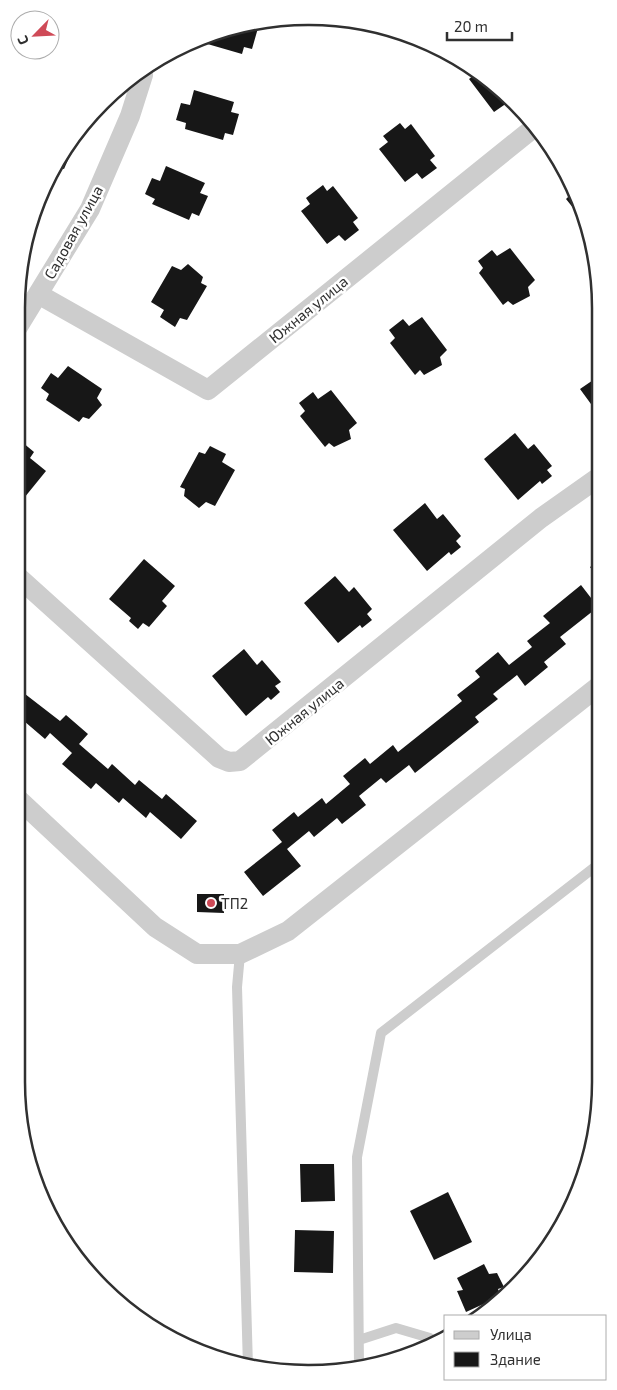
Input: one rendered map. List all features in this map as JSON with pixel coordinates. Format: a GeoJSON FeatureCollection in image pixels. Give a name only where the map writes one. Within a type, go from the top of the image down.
{"type":"FeatureCollection","features":[{"type":"Feature","properties":{"kind":"street","name":"Садовая улица"},"geometry":{"type":"LineString","coordinates":[[25,315],[90,209],[130,116],[141,80]]}},
{"type":"Feature","properties":{"kind":"street","name":"Южная улица"},"geometry":{"type":"LineString","coordinates":[[38,294],[208,390],[529,131]]}},
{"type":"Feature","properties":{"kind":"street","name":"Южная улица"},"geometry":{"type":"LineString","coordinates":[[25,583],[219,758],[229,762],[240,761],[541,518],[592,482]]}},
{"type":"Feature","properties":{"kind":"street"},"geometry":{"type":"LineString","coordinates":[[25,805],[155,927],[197,954],[240,954],[288,931],[592,691]]}},
{"type":"Feature","properties":{"kind":"lane"},"geometry":{"type":"LineString","coordinates":[[360,1361],[357,1157],[381,1033],[592,868]]}},
{"type":"Feature","properties":{"kind":"lane"},"geometry":{"type":"LineString","coordinates":[[240,954],[237,987],[248,1359]]}},
{"type":"Feature","properties":{"kind":"lane"},"geometry":{"type":"LineString","coordinates":[[359,1340],[396,1328],[430,1338]]}},
{"type":"Feature","properties":{"kind":"building"},"geometry":{"type":"Polygon","coordinates":[[[258,29],[252,49],[244,47],[242,54],[207,44],[258,29]]]}},
{"type":"Feature","properties":{"kind":"building"},"geometry":{"type":"Polygon","coordinates":[[[472,77],[505,104],[494,112],[469,79],[472,77]]]}},
{"type":"Feature","properties":{"kind":"building"},"geometry":{"type":"Polygon","coordinates":[[[194,90],[234,102],[231,112],[239,114],[233,135],[225,133],[223,140],[185,129],[186,123],[176,120],[181,103],[190,105],[194,90]]]}},
{"type":"Feature","properties":{"kind":"building"},"geometry":{"type":"Polygon","coordinates":[[[400,123],[405,129],[411,124],[435,156],[430,160],[437,168],[422,179],[417,173],[405,182],[379,149],[388,142],[383,136],[400,123]]]}},
{"type":"Feature","properties":{"kind":"building"},"geometry":{"type":"Polygon","coordinates":[[[166,166],[205,183],[200,193],[208,196],[199,216],[192,213],[189,220],[152,204],[155,199],[145,194],[152,178],[160,181],[166,166]]]}},
{"type":"Feature","properties":{"kind":"building"},"geometry":{"type":"Polygon","coordinates":[[[323,185],[327,191],[333,186],[358,218],[353,222],[359,230],[345,241],[339,235],[327,244],[301,211],[310,204],[306,198],[323,185]]]}},
{"type":"Feature","properties":{"kind":"building"},"geometry":{"type":"Polygon","coordinates":[[[569,196],[573,208],[566,199],[569,196]]]}},
{"type":"Feature","properties":{"kind":"building"},"geometry":{"type":"Polygon","coordinates":[[[510,248],[535,280],[528,287],[530,296],[513,305],[508,301],[503,305],[479,273],[483,268],[478,261],[492,250],[497,256],[510,248]]]}},
{"type":"Feature","properties":{"kind":"building"},"geometry":{"type":"Polygon","coordinates":[[[188,264],[203,277],[201,283],[207,286],[187,320],[180,318],[175,327],[160,317],[164,310],[151,302],[172,266],[181,270],[188,264]]]}},
{"type":"Feature","properties":{"kind":"building"},"geometry":{"type":"Polygon","coordinates":[[[422,317],[447,350],[440,357],[442,365],[424,375],[420,370],[415,375],[390,343],[395,338],[389,330],[403,319],[409,326],[422,317]]]}},
{"type":"Feature","properties":{"kind":"building"},"geometry":{"type":"Polygon","coordinates":[[[68,366],[102,389],[97,398],[102,405],[89,419],[83,417],[79,422],[46,400],[49,394],[41,388],[51,373],[58,378],[68,366]]]}},
{"type":"Feature","properties":{"kind":"building"},"geometry":{"type":"Polygon","coordinates":[[[592,381],[592,405],[580,389],[592,381]]]}},
{"type":"Feature","properties":{"kind":"building"},"geometry":{"type":"Polygon","coordinates":[[[331,390],[357,423],[349,430],[351,439],[334,447],[329,443],[325,447],[300,416],[305,411],[299,403],[313,392],[318,399],[331,390]]]}},
{"type":"Feature","properties":{"kind":"building"},"geometry":{"type":"Polygon","coordinates":[[[515,433],[528,449],[534,444],[552,466],[547,470],[552,476],[542,484],[540,481],[518,500],[484,459],[515,433]]]}},
{"type":"Feature","properties":{"kind":"building"},"geometry":{"type":"Polygon","coordinates":[[[25,444],[34,452],[30,458],[46,471],[25,497],[25,444]]]}},
{"type":"Feature","properties":{"kind":"building"},"geometry":{"type":"Polygon","coordinates":[[[210,446],[226,454],[222,462],[235,470],[215,506],[206,502],[199,508],[184,496],[185,489],[180,487],[199,452],[205,454],[210,446]]]}},
{"type":"Feature","properties":{"kind":"building"},"geometry":{"type":"Polygon","coordinates":[[[425,503],[437,519],[443,514],[461,536],[456,541],[461,547],[451,555],[449,552],[427,571],[393,530],[425,503]]]}},
{"type":"Feature","properties":{"kind":"building"},"geometry":{"type":"Polygon","coordinates":[[[144,559],[175,586],[162,601],[167,606],[149,627],[143,623],[138,629],[129,621],[131,618],[109,599],[144,559]]]}},
{"type":"Feature","properties":{"kind":"building"},"geometry":{"type":"Polygon","coordinates":[[[335,576],[349,592],[354,587],[372,609],[367,614],[372,620],[362,628],[360,625],[338,643],[304,603],[335,576]]]}},
{"type":"Feature","properties":{"kind":"building"},"geometry":{"type":"Polygon","coordinates":[[[581,585],[592,599],[592,612],[560,637],[566,644],[544,662],[548,667],[525,686],[517,675],[493,694],[498,699],[475,717],[479,722],[415,773],[409,765],[386,783],[381,778],[359,796],[366,805],[342,824],[337,818],[314,837],[309,831],[287,849],[301,866],[263,896],[244,872],[282,842],[272,830],[294,812],[298,817],[322,798],[326,804],[350,784],[343,776],[365,758],[370,764],[393,745],[398,752],[462,701],[457,695],[480,677],[475,671],[498,652],[509,665],[532,647],[527,641],[550,623],[543,616],[581,585]]]}},
{"type":"Feature","properties":{"kind":"building"},"geometry":{"type":"Polygon","coordinates":[[[244,649],[257,665],[262,660],[281,682],[275,686],[280,692],[271,700],[268,697],[246,716],[212,676],[244,649]]]}},
{"type":"Feature","properties":{"kind":"building"},"geometry":{"type":"Polygon","coordinates":[[[25,694],[60,721],[66,715],[88,734],[79,744],[108,769],[112,764],[135,785],[139,780],[162,799],[166,794],[197,821],[181,839],[150,812],[146,818],[123,798],[119,803],[96,783],[91,789],[62,764],[72,753],[50,733],[45,739],[25,722],[25,694]]]}},
{"type":"Feature","properties":{"kind":"building","name":"ТП2"},"geometry":{"type":"Polygon","coordinates":[[[197,894],[224,894],[224,913],[197,912],[197,894]]]}},
{"type":"Feature","properties":{"kind":"building"},"geometry":{"type":"Polygon","coordinates":[[[300,1164],[334,1164],[335,1201],[301,1202],[300,1164]]]}},
{"type":"Feature","properties":{"kind":"building"},"geometry":{"type":"Polygon","coordinates":[[[448,1192],[472,1242],[434,1260],[410,1211],[448,1192]]]}},
{"type":"Feature","properties":{"kind":"building"},"geometry":{"type":"Polygon","coordinates":[[[295,1230],[334,1231],[333,1273],[294,1272],[295,1230]]]}},
{"type":"Feature","properties":{"kind":"building"},"geometry":{"type":"Polygon","coordinates":[[[484,1264],[489,1274],[497,1273],[504,1287],[498,1289],[499,1291],[484,1304],[466,1312],[457,1291],[463,1290],[457,1278],[484,1264]]]}},
{"type":"Feature","properties":{"kind":"place","name":"ТП2"},"geometry":{"type":"Point","coordinates":[211,903]}}]}
